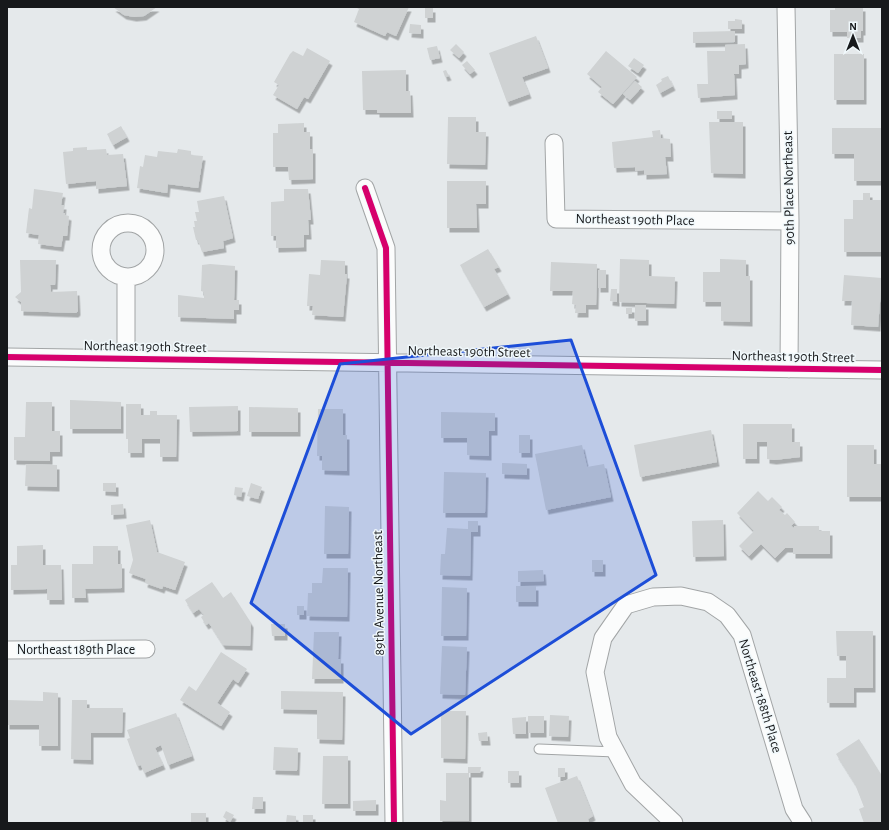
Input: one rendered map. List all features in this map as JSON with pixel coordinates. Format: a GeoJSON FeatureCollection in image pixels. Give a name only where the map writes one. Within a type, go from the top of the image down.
{"type":"FeatureCollection","features":[{"type":"Feature","properties":{"kind":"street","name":"90th Place Northeast"},"geometry":{"type":"LineString","coordinates":[[786,7],[790,221],[789,369]]}},
{"type":"Feature","properties":{"kind":"street","name":"Northeast 190th Place"},"geometry":{"type":"LineString","coordinates":[[554,143],[556,219],[790,221]]}},
{"type":"Feature","properties":{"kind":"street","name":"89th Avenue Northeast"},"geometry":{"type":"LineString","coordinates":[[365,188],[386,248],[394,823]]}},
{"type":"Feature","properties":{"kind":"street"},"geometry":{"type":"LineString","coordinates":[[126,277],[126,359]]}},
{"type":"Feature","properties":{"kind":"street","name":"Northeast 190th Street"},"geometry":{"type":"LineString","coordinates":[[7,357],[882,370]]}},
{"type":"Feature","properties":{"kind":"street","name":"Northeast 188th Place"},"geometry":{"type":"LineString","coordinates":[[674,823],[633,784],[608,737],[595,672],[603,638],[626,605],[653,597],[680,596],[708,602],[727,615],[742,635],[794,809],[803,823]]}},
{"type":"Feature","properties":{"kind":"street","name":"Northeast 189th Place"},"geometry":{"type":"LineString","coordinates":[[7,650],[146,649]]}},
{"type":"Feature","properties":{"kind":"lane"},"geometry":{"type":"LineString","coordinates":[[539,750],[616,752]]}},
{"type":"Feature","properties":{"kind":"highlighted area"},"geometry":{"type":"Polygon","coordinates":[[[571,340],[656,575],[411,734],[251,603],[340,364],[571,340]]]}},
{"type":"Feature","properties":{"kind":"building"},"geometry":{"type":"Polygon","coordinates":[[[113,7],[157,7],[144,16],[134,17],[124,15],[113,7]]]}},
{"type":"Feature","properties":{"kind":"building"},"geometry":{"type":"Polygon","coordinates":[[[355,7],[409,7],[396,36],[387,32],[385,36],[354,22],[359,9],[355,7]]]}},
{"type":"Feature","properties":{"kind":"building"},"geometry":{"type":"Polygon","coordinates":[[[835,7],[863,7],[863,31],[861,31],[861,38],[847,38],[847,32],[830,32],[830,10],[835,10],[835,7]]]}},
{"type":"Feature","properties":{"kind":"building"},"geometry":{"type":"Polygon","coordinates":[[[425,8],[433,8],[433,18],[425,18],[425,8]]]}},
{"type":"Feature","properties":{"kind":"building"},"geometry":{"type":"Polygon","coordinates":[[[735,19],[742,20],[742,29],[728,29],[728,21],[735,21],[735,19]]]}},
{"type":"Feature","properties":{"kind":"building"},"geometry":{"type":"Polygon","coordinates":[[[410,24],[421,25],[421,34],[409,33],[410,24]]]}},
{"type":"Feature","properties":{"kind":"building"},"geometry":{"type":"Polygon","coordinates":[[[735,31],[735,42],[693,43],[693,32],[735,31]]]}},
{"type":"Feature","properties":{"kind":"building"},"geometry":{"type":"Polygon","coordinates":[[[536,36],[548,68],[522,77],[529,94],[507,102],[489,53],[536,36]]]}},
{"type":"Feature","properties":{"kind":"building"},"geometry":{"type":"Polygon","coordinates":[[[456,44],[464,52],[459,58],[450,50],[456,44]]]}},
{"type":"Feature","properties":{"kind":"building"},"geometry":{"type":"Polygon","coordinates":[[[745,44],[746,64],[739,65],[739,74],[734,74],[735,95],[698,98],[697,84],[708,84],[707,51],[725,51],[725,45],[745,44]]]}},
{"type":"Feature","properties":{"kind":"building"},"geometry":{"type":"Polygon","coordinates":[[[437,46],[440,58],[430,60],[427,48],[437,46]]]}},
{"type":"Feature","properties":{"kind":"building"},"geometry":{"type":"Polygon","coordinates":[[[307,48],[330,61],[308,99],[304,97],[297,109],[273,95],[279,85],[274,82],[290,54],[293,51],[303,56],[307,48]]]}},
{"type":"Feature","properties":{"kind":"building"},"geometry":{"type":"Polygon","coordinates":[[[606,51],[637,77],[613,104],[598,92],[602,87],[587,74],[606,51]]]}},
{"type":"Feature","properties":{"kind":"building"},"geometry":{"type":"Polygon","coordinates":[[[834,54],[864,54],[864,100],[834,100],[834,54]]]}},
{"type":"Feature","properties":{"kind":"building"},"geometry":{"type":"Polygon","coordinates":[[[634,58],[644,65],[638,73],[628,66],[634,58]]]}},
{"type":"Feature","properties":{"kind":"building"},"geometry":{"type":"Polygon","coordinates":[[[467,61],[475,70],[470,74],[462,65],[467,61]]]}},
{"type":"Feature","properties":{"kind":"building"},"geometry":{"type":"Polygon","coordinates":[[[406,70],[406,91],[410,91],[411,113],[377,113],[377,110],[363,110],[362,71],[406,70]]]}},
{"type":"Feature","properties":{"kind":"building"},"geometry":{"type":"Polygon","coordinates":[[[446,70],[449,76],[445,77],[443,71],[446,70]]]}},
{"type":"Feature","properties":{"kind":"building"},"geometry":{"type":"Polygon","coordinates":[[[668,76],[673,86],[660,93],[656,85],[662,81],[661,79],[668,76]]]}},
{"type":"Feature","properties":{"kind":"building"},"geometry":{"type":"Polygon","coordinates":[[[635,81],[642,87],[630,100],[623,94],[635,81]]]}},
{"type":"Feature","properties":{"kind":"building"},"geometry":{"type":"Polygon","coordinates":[[[717,111],[732,111],[732,119],[717,119],[717,111]]]}},
{"type":"Feature","properties":{"kind":"building"},"geometry":{"type":"Polygon","coordinates":[[[448,117],[476,117],[476,132],[486,132],[485,165],[447,164],[448,117]]]}},
{"type":"Feature","properties":{"kind":"building"},"geometry":{"type":"Polygon","coordinates":[[[709,122],[743,122],[743,174],[711,173],[709,122]]]}},
{"type":"Feature","properties":{"kind":"building"},"geometry":{"type":"Polygon","coordinates":[[[304,123],[304,132],[310,132],[310,149],[313,149],[313,179],[289,180],[288,167],[273,167],[273,133],[278,133],[278,124],[304,123]]]}},
{"type":"Feature","properties":{"kind":"building"},"geometry":{"type":"Polygon","coordinates":[[[121,126],[127,137],[113,145],[107,134],[121,126]]]}},
{"type":"Feature","properties":{"kind":"building"},"geometry":{"type":"Polygon","coordinates":[[[832,128],[882,128],[882,181],[854,181],[854,154],[832,154],[832,128]]]}},
{"type":"Feature","properties":{"kind":"building"},"geometry":{"type":"Polygon","coordinates":[[[660,130],[661,138],[670,139],[671,157],[665,157],[667,174],[644,175],[644,170],[635,171],[635,167],[614,168],[612,142],[653,137],[652,131],[660,130]]]}},
{"type":"Feature","properties":{"kind":"building"},"geometry":{"type":"Polygon","coordinates":[[[87,147],[87,150],[106,149],[107,155],[123,154],[127,186],[96,189],[96,181],[66,184],[63,152],[73,151],[73,148],[87,147]]]}},
{"type":"Feature","properties":{"kind":"building"},"geometry":{"type":"Polygon","coordinates":[[[178,149],[191,151],[191,155],[203,156],[198,188],[168,184],[167,193],[137,188],[140,166],[143,167],[145,155],[157,157],[158,151],[177,153],[178,149]]]}},
{"type":"Feature","properties":{"kind":"building"},"geometry":{"type":"Polygon","coordinates":[[[447,181],[486,181],[486,204],[476,204],[477,228],[447,228],[447,181]]]}},
{"type":"Feature","properties":{"kind":"building"},"geometry":{"type":"Polygon","coordinates":[[[34,189],[63,193],[61,205],[64,205],[63,213],[69,216],[67,236],[63,236],[61,247],[38,244],[39,235],[26,233],[29,208],[32,209],[34,189]]]}},
{"type":"Feature","properties":{"kind":"building"},"geometry":{"type":"Polygon","coordinates":[[[284,189],[308,189],[311,220],[308,220],[309,235],[304,235],[304,247],[276,248],[276,236],[271,236],[271,202],[284,201],[284,189]]]}},
{"type":"Feature","properties":{"kind":"building"},"geometry":{"type":"Polygon","coordinates":[[[863,193],[870,193],[870,200],[882,200],[882,252],[844,252],[844,219],[853,219],[853,200],[863,200],[863,193]]]}},
{"type":"Feature","properties":{"kind":"building"},"geometry":{"type":"Polygon","coordinates":[[[224,196],[233,238],[223,241],[224,248],[202,252],[198,240],[196,240],[193,227],[195,227],[194,221],[197,221],[195,212],[199,212],[197,201],[224,196]]]}},
{"type":"Feature","properties":{"kind":"building"},"geometry":{"type":"Polygon","coordinates":[[[488,249],[499,267],[494,269],[508,294],[484,307],[460,265],[488,249]]]}},
{"type":"Feature","properties":{"kind":"building"},"geometry":{"type":"Polygon","coordinates":[[[620,259],[649,260],[649,276],[675,277],[674,304],[619,302],[620,259]]]}},
{"type":"Feature","properties":{"kind":"building"},"geometry":{"type":"Polygon","coordinates":[[[720,259],[746,260],[746,276],[750,276],[750,322],[721,321],[721,302],[703,302],[703,272],[720,272],[720,259]]]}},
{"type":"Feature","properties":{"kind":"building"},"geometry":{"type":"Polygon","coordinates":[[[20,260],[56,260],[55,285],[50,285],[51,292],[77,291],[78,311],[76,313],[21,311],[21,302],[15,297],[21,292],[20,260]]]}},
{"type":"Feature","properties":{"kind":"building"},"geometry":{"type":"Polygon","coordinates":[[[321,260],[345,261],[345,274],[347,274],[343,317],[312,315],[313,306],[307,306],[309,274],[320,275],[321,260]]]}},
{"type":"Feature","properties":{"kind":"building"},"geometry":{"type":"Polygon","coordinates":[[[551,262],[597,264],[596,305],[586,305],[586,313],[575,313],[576,305],[572,304],[573,291],[550,291],[551,262]]]}},
{"type":"Feature","properties":{"kind":"building"},"geometry":{"type":"Polygon","coordinates":[[[210,264],[235,266],[234,300],[239,300],[239,310],[234,310],[234,319],[178,317],[178,295],[204,298],[204,292],[201,291],[202,265],[210,264]]]}},
{"type":"Feature","properties":{"kind":"building"},"geometry":{"type":"Polygon","coordinates":[[[598,270],[606,270],[606,288],[598,288],[598,270]]]}},
{"type":"Feature","properties":{"kind":"building"},"geometry":{"type":"Polygon","coordinates":[[[844,275],[882,278],[878,327],[851,325],[852,301],[842,301],[844,275]]]}},
{"type":"Feature","properties":{"kind":"building"},"geometry":{"type":"Polygon","coordinates":[[[611,289],[617,289],[617,302],[610,301],[611,289]]]}},
{"type":"Feature","properties":{"kind":"building"},"geometry":{"type":"Polygon","coordinates":[[[635,305],[646,305],[646,321],[635,321],[635,305]]]}},
{"type":"Feature","properties":{"kind":"building"},"geometry":{"type":"Polygon","coordinates":[[[626,308],[632,308],[632,314],[626,314],[626,308]]]}},
{"type":"Feature","properties":{"kind":"building"},"geometry":{"type":"Polygon","coordinates":[[[70,400],[121,402],[121,429],[70,429],[70,400]]]}},
{"type":"Feature","properties":{"kind":"building"},"geometry":{"type":"Polygon","coordinates":[[[26,402],[52,402],[52,431],[60,431],[60,452],[50,452],[50,461],[14,460],[14,437],[25,437],[26,402]]]}},
{"type":"Feature","properties":{"kind":"building"},"geometry":{"type":"Polygon","coordinates":[[[126,404],[141,404],[141,415],[150,415],[150,411],[157,411],[157,415],[177,415],[176,457],[160,457],[160,439],[142,439],[142,453],[128,453],[128,439],[126,439],[126,404]]]}},
{"type":"Feature","properties":{"kind":"building"},"geometry":{"type":"Polygon","coordinates":[[[238,406],[238,431],[190,432],[189,407],[238,406]]]}},
{"type":"Feature","properties":{"kind":"building"},"geometry":{"type":"Polygon","coordinates":[[[249,407],[298,408],[298,432],[249,432],[249,407]]]}},
{"type":"Feature","properties":{"kind":"building"},"geometry":{"type":"Polygon","coordinates":[[[318,409],[343,409],[343,435],[347,435],[347,471],[322,470],[322,456],[317,456],[318,409]]]}},
{"type":"Feature","properties":{"kind":"building"},"geometry":{"type":"Polygon","coordinates":[[[441,412],[495,413],[495,431],[489,431],[489,456],[467,455],[467,438],[441,438],[441,412]]]}},
{"type":"Feature","properties":{"kind":"building"},"geometry":{"type":"Polygon","coordinates":[[[743,424],[792,424],[792,442],[800,442],[800,457],[774,460],[767,459],[767,442],[757,442],[757,459],[743,459],[743,424]]]}},
{"type":"Feature","properties":{"kind":"building"},"geometry":{"type":"Polygon","coordinates":[[[711,430],[717,462],[640,477],[634,445],[711,430]]]}},
{"type":"Feature","properties":{"kind":"building"},"geometry":{"type":"Polygon","coordinates":[[[519,435],[530,435],[530,453],[519,453],[519,435]]]}},
{"type":"Feature","properties":{"kind":"building"},"geometry":{"type":"Polygon","coordinates":[[[582,445],[587,467],[604,464],[611,497],[546,510],[535,454],[582,445]]]}},
{"type":"Feature","properties":{"kind":"building"},"geometry":{"type":"Polygon","coordinates":[[[847,445],[874,445],[874,464],[882,464],[882,497],[847,497],[847,445]]]}},
{"type":"Feature","properties":{"kind":"building"},"geometry":{"type":"Polygon","coordinates":[[[502,463],[527,464],[527,475],[502,474],[502,463]]]}},
{"type":"Feature","properties":{"kind":"building"},"geometry":{"type":"Polygon","coordinates":[[[26,464],[57,465],[57,487],[25,486],[26,464]]]}},
{"type":"Feature","properties":{"kind":"building"},"geometry":{"type":"Polygon","coordinates":[[[444,472],[486,473],[485,513],[443,513],[444,472]]]}},
{"type":"Feature","properties":{"kind":"building"},"geometry":{"type":"Polygon","coordinates":[[[103,483],[116,483],[116,492],[103,491],[103,483]]]}},
{"type":"Feature","properties":{"kind":"building"},"geometry":{"type":"Polygon","coordinates":[[[251,483],[262,487],[258,499],[247,496],[251,483]]]}},
{"type":"Feature","properties":{"kind":"building"},"geometry":{"type":"Polygon","coordinates":[[[235,487],[243,488],[241,497],[234,495],[235,487]]]}},
{"type":"Feature","properties":{"kind":"building"},"geometry":{"type":"Polygon","coordinates":[[[758,491],[768,501],[772,497],[782,507],[779,510],[785,515],[787,513],[795,522],[791,526],[794,528],[794,526],[819,526],[819,531],[830,531],[830,554],[793,554],[793,548],[785,548],[775,558],[761,544],[749,556],[739,546],[754,531],[737,513],[758,491]]]}},
{"type":"Feature","properties":{"kind":"building"},"geometry":{"type":"Polygon","coordinates":[[[123,504],[124,514],[111,515],[111,505],[123,504]]]}},
{"type":"Feature","properties":{"kind":"building"},"geometry":{"type":"Polygon","coordinates":[[[325,506],[349,507],[348,554],[324,554],[325,506]]]}},
{"type":"Feature","properties":{"kind":"building"},"geometry":{"type":"Polygon","coordinates":[[[150,520],[157,552],[185,562],[175,590],[163,586],[162,589],[145,583],[146,579],[129,573],[133,560],[126,525],[150,520]]]}},
{"type":"Feature","properties":{"kind":"building"},"geometry":{"type":"Polygon","coordinates":[[[723,520],[724,556],[693,557],[692,521],[723,520]]]}},
{"type":"Feature","properties":{"kind":"building"},"geometry":{"type":"Polygon","coordinates":[[[468,521],[478,521],[478,532],[471,532],[470,576],[440,575],[441,554],[445,554],[447,528],[468,529],[468,521]]]}},
{"type":"Feature","properties":{"kind":"building"},"geometry":{"type":"Polygon","coordinates":[[[43,545],[43,565],[61,565],[62,600],[47,600],[47,589],[11,590],[11,565],[17,565],[17,546],[43,545]]]}},
{"type":"Feature","properties":{"kind":"building"},"geometry":{"type":"Polygon","coordinates":[[[93,546],[118,546],[118,564],[122,564],[122,588],[85,589],[86,598],[72,598],[72,564],[93,564],[93,546]]]}},
{"type":"Feature","properties":{"kind":"building"},"geometry":{"type":"Polygon","coordinates":[[[592,560],[603,560],[603,572],[592,572],[592,560]]]}},
{"type":"Feature","properties":{"kind":"building"},"geometry":{"type":"Polygon","coordinates":[[[323,568],[348,568],[347,617],[307,616],[308,593],[312,593],[312,583],[322,583],[323,568]]]}},
{"type":"Feature","properties":{"kind":"building"},"geometry":{"type":"Polygon","coordinates":[[[543,570],[544,581],[518,582],[518,571],[543,570]]]}},
{"type":"Feature","properties":{"kind":"building"},"geometry":{"type":"Polygon","coordinates":[[[212,582],[223,598],[231,592],[251,623],[250,646],[223,645],[209,623],[206,625],[201,617],[204,615],[199,609],[193,613],[185,600],[212,582]]]}},
{"type":"Feature","properties":{"kind":"building"},"geometry":{"type":"Polygon","coordinates":[[[516,586],[536,586],[536,602],[516,602],[516,586]]]}},
{"type":"Feature","properties":{"kind":"building"},"geometry":{"type":"Polygon","coordinates":[[[442,587],[467,588],[466,636],[441,636],[442,587]]]}},
{"type":"Feature","properties":{"kind":"building"},"geometry":{"type":"Polygon","coordinates":[[[297,606],[304,606],[304,615],[297,615],[297,606]]]}},
{"type":"Feature","properties":{"kind":"building"},"geometry":{"type":"Polygon","coordinates":[[[271,624],[285,624],[285,636],[272,636],[271,624]]]}},
{"type":"Feature","properties":{"kind":"building"},"geometry":{"type":"Polygon","coordinates":[[[836,631],[873,631],[873,688],[854,688],[854,703],[827,703],[827,678],[846,678],[846,656],[837,656],[836,631]]]}},
{"type":"Feature","properties":{"kind":"building"},"geometry":{"type":"Polygon","coordinates":[[[314,632],[339,632],[338,659],[341,659],[341,679],[312,679],[314,632]]]}},
{"type":"Feature","properties":{"kind":"building"},"geometry":{"type":"Polygon","coordinates":[[[442,646],[467,647],[465,695],[440,694],[442,646]]]}},
{"type":"Feature","properties":{"kind":"building"},"geometry":{"type":"Polygon","coordinates":[[[221,652],[247,669],[238,683],[233,679],[217,703],[230,712],[221,726],[180,700],[189,686],[196,691],[221,652]]]}},
{"type":"Feature","properties":{"kind":"building"},"geometry":{"type":"Polygon","coordinates":[[[281,691],[343,692],[342,740],[317,739],[317,710],[281,709],[281,691]]]}},
{"type":"Feature","properties":{"kind":"building"},"geometry":{"type":"Polygon","coordinates":[[[43,692],[58,693],[58,746],[39,746],[39,725],[7,725],[7,700],[43,701],[43,692]]]}},
{"type":"Feature","properties":{"kind":"building"},"geometry":{"type":"Polygon","coordinates":[[[72,700],[87,700],[87,708],[123,708],[122,733],[91,733],[91,760],[71,759],[72,700]]]}},
{"type":"Feature","properties":{"kind":"building"},"geometry":{"type":"Polygon","coordinates":[[[441,711],[466,711],[465,759],[441,758],[441,711]]]}},
{"type":"Feature","properties":{"kind":"building"},"geometry":{"type":"Polygon","coordinates":[[[176,713],[192,756],[168,765],[161,745],[155,748],[163,765],[144,773],[141,765],[137,766],[127,739],[130,738],[127,730],[176,713]]]}},
{"type":"Feature","properties":{"kind":"building"},"geometry":{"type":"Polygon","coordinates":[[[550,715],[569,716],[568,737],[549,736],[550,715]]]}},
{"type":"Feature","properties":{"kind":"building"},"geometry":{"type":"Polygon","coordinates":[[[528,716],[544,716],[544,733],[528,733],[528,716]]]}},
{"type":"Feature","properties":{"kind":"building"},"geometry":{"type":"Polygon","coordinates":[[[526,717],[526,734],[513,734],[512,718],[526,717]]]}},
{"type":"Feature","properties":{"kind":"building"},"geometry":{"type":"Polygon","coordinates":[[[487,732],[488,741],[479,741],[478,733],[487,732]]]}},
{"type":"Feature","properties":{"kind":"building"},"geometry":{"type":"Polygon","coordinates":[[[859,739],[882,776],[882,821],[877,823],[864,823],[859,809],[864,807],[855,784],[836,754],[859,739]]]}},
{"type":"Feature","properties":{"kind":"building"},"geometry":{"type":"Polygon","coordinates":[[[274,747],[298,748],[297,771],[273,770],[274,747]]]}},
{"type":"Feature","properties":{"kind":"building"},"geometry":{"type":"Polygon","coordinates":[[[323,756],[348,756],[348,804],[322,804],[323,756]]]}},
{"type":"Feature","properties":{"kind":"building"},"geometry":{"type":"Polygon","coordinates":[[[468,767],[481,767],[480,773],[468,773],[468,767]]]}},
{"type":"Feature","properties":{"kind":"building"},"geometry":{"type":"Polygon","coordinates":[[[558,768],[565,768],[565,777],[558,777],[558,768]]]}},
{"type":"Feature","properties":{"kind":"building"},"geometry":{"type":"Polygon","coordinates":[[[508,771],[519,771],[519,783],[508,783],[508,771]]]}},
{"type":"Feature","properties":{"kind":"building"},"geometry":{"type":"Polygon","coordinates":[[[446,773],[469,773],[469,821],[440,821],[440,800],[446,801],[446,773]]]}},
{"type":"Feature","properties":{"kind":"building"},"geometry":{"type":"Polygon","coordinates":[[[577,776],[593,816],[588,819],[589,823],[558,823],[545,788],[577,776]]]}},
{"type":"Feature","properties":{"kind":"building"},"geometry":{"type":"Polygon","coordinates":[[[253,797],[263,797],[263,809],[252,809],[253,797]]]}},
{"type":"Feature","properties":{"kind":"building"},"geometry":{"type":"Polygon","coordinates":[[[376,800],[376,811],[353,811],[353,801],[376,800]]]}},
{"type":"Feature","properties":{"kind":"building"},"geometry":{"type":"Polygon","coordinates":[[[226,811],[234,815],[230,822],[223,817],[226,811]]]}},
{"type":"Feature","properties":{"kind":"building"},"geometry":{"type":"Polygon","coordinates":[[[191,813],[206,813],[206,823],[191,823],[191,813]]]}},
{"type":"Feature","properties":{"kind":"building"},"geometry":{"type":"Polygon","coordinates":[[[287,815],[296,816],[296,823],[286,823],[287,815]]]}},
{"type":"Feature","properties":{"kind":"building"},"geometry":{"type":"Polygon","coordinates":[[[303,815],[313,815],[313,823],[303,823],[303,815]]]}},
{"type":"Feature","properties":{"kind":"cycle path"},"geometry":{"type":"LineString","coordinates":[[365,188],[386,248],[394,823]]}},
{"type":"Feature","properties":{"kind":"cycle path"},"geometry":{"type":"LineString","coordinates":[[7,357],[882,370]]}}]}
